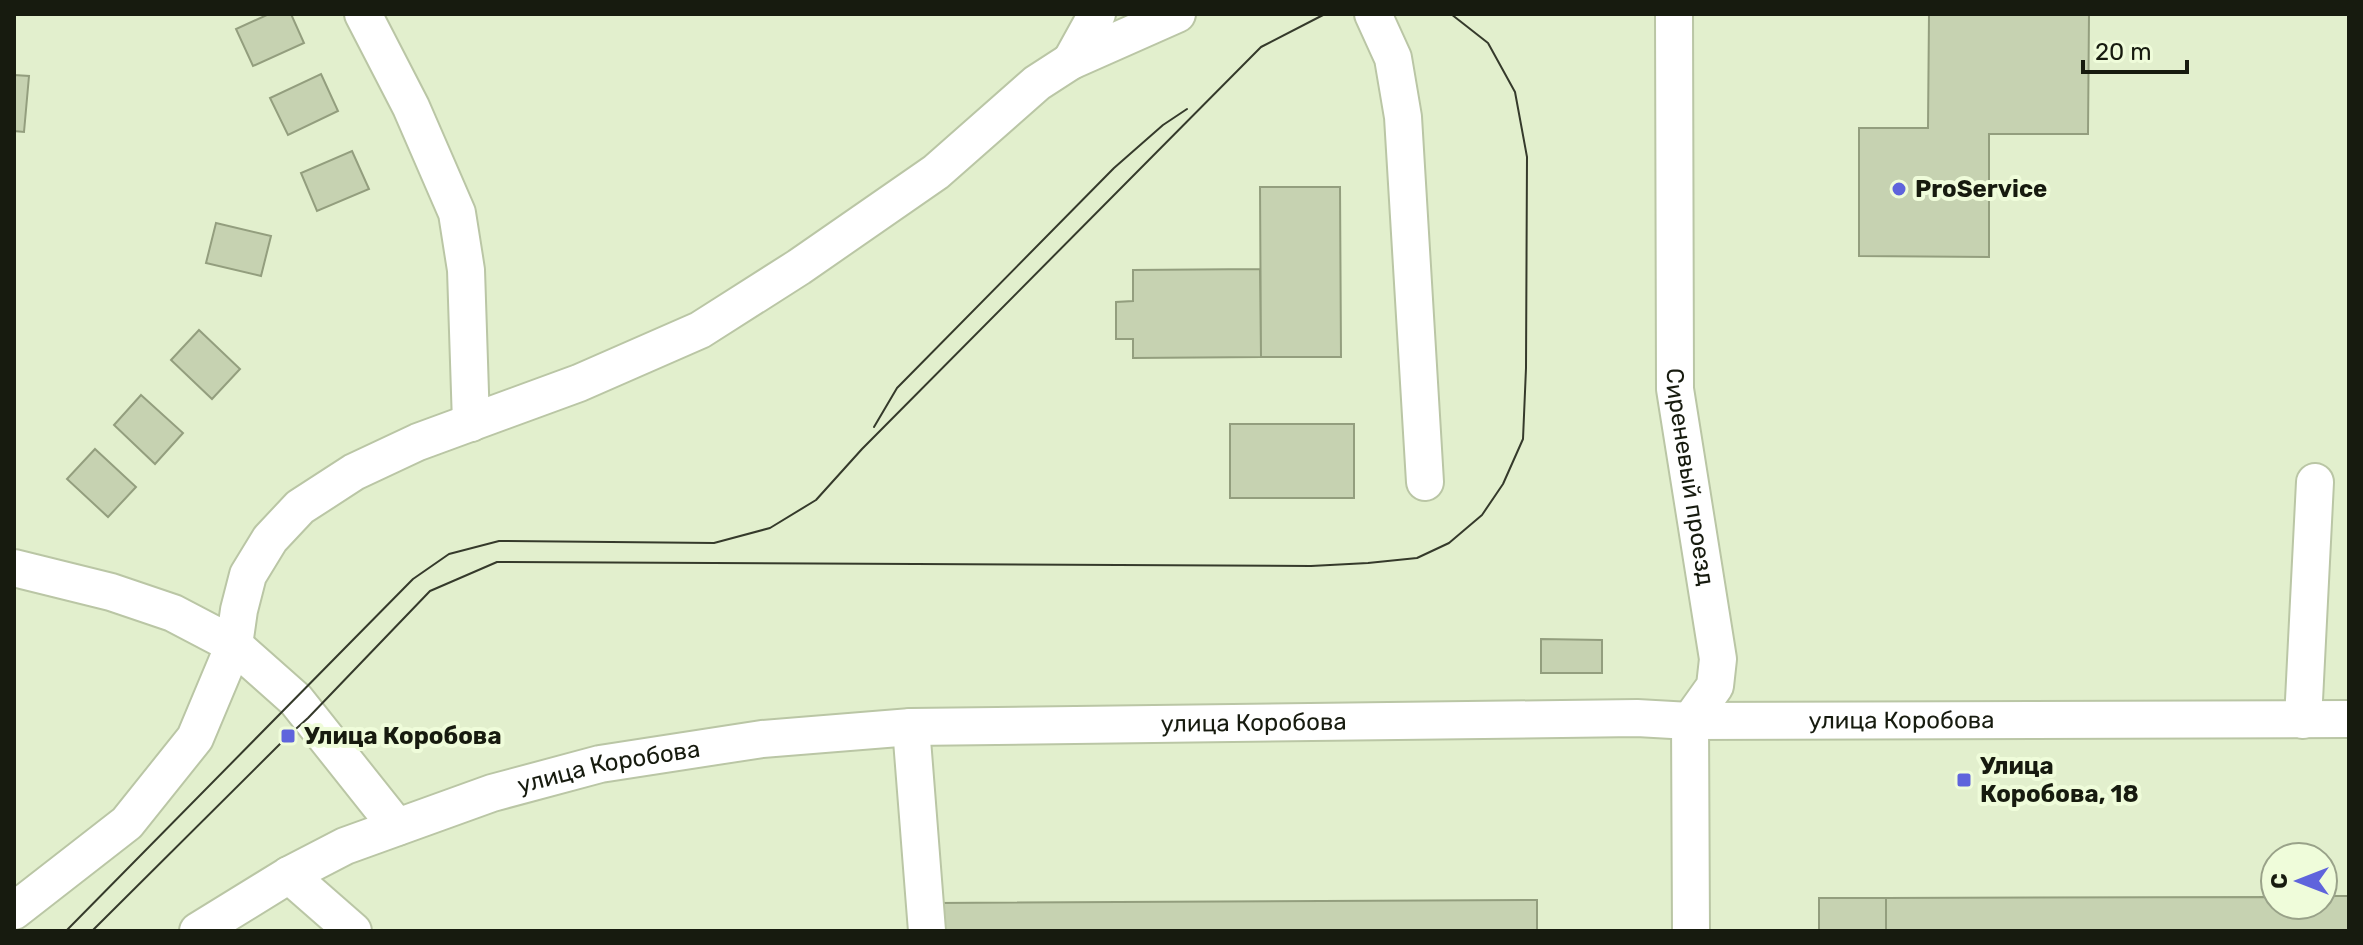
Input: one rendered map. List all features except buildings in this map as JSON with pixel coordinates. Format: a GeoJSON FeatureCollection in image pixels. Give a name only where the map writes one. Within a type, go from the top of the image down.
{"type":"FeatureCollection","features":[{"type":"Feature","properties":{"kind":"street"},"geometry":{"type":"LineString","coordinates":[[363,14],[411,107],[457,213],[466,270],[471,423]]}},
{"type":"Feature","properties":{"kind":"street"},"geometry":{"type":"LineString","coordinates":[[1071,61],[1097,14]]}},
{"type":"Feature","properties":{"kind":"street"},"geometry":{"type":"LineString","coordinates":[[14,911],[127,823],[195,738],[234,645],[248,575],[270,539],[300,507],[354,472],[418,442],[579,383],[700,330],[799,267],[936,172],[1037,83],[1071,61],[1177,14]]}},
{"type":"Feature","properties":{"kind":"street"},"geometry":{"type":"LineString","coordinates":[[1373,14],[1393,58],[1403,117],[1425,482]]}},
{"type":"Feature","properties":{"kind":"street","name":"Сиреневый проезд"},"geometry":{"type":"LineString","coordinates":[[1674,14],[1675,389],[1718,659],[1715,686],[1690,721]]}},
{"type":"Feature","properties":{"kind":"street"},"geometry":{"type":"LineString","coordinates":[[2303,720],[2315,482]]}},
{"type":"Feature","properties":{"kind":"street"},"geometry":{"type":"LineString","coordinates":[[14,568],[111,592],[173,613],[234,645],[296,700],[397,827]]}},
{"type":"Feature","properties":{"kind":"street","name":"улица Коробова"},"geometry":{"type":"LineString","coordinates":[[198,931],[289,875],[345,846],[492,793],[600,764],[762,739],[911,727],[1637,718],[1690,721],[2349,719]]}},
{"type":"Feature","properties":{"kind":"street"},"geometry":{"type":"LineString","coordinates":[[1690,721],[1691,931]]}},
{"type":"Feature","properties":{"kind":"street"},"geometry":{"type":"LineString","coordinates":[[911,727],[927,931]]}},
{"type":"Feature","properties":{"kind":"street"},"geometry":{"type":"LineString","coordinates":[[289,875],[353,931]]}},
{"type":"Feature","properties":{"kind":"tram line"},"geometry":{"type":"LineString","coordinates":[[66,931],[413,579],[449,554],[499,541],[714,543],[770,528],[816,500],[862,449],[1261,47],[1325,14]]}},
{"type":"Feature","properties":{"kind":"tram line"},"geometry":{"type":"LineString","coordinates":[[92,931],[308,718],[430,591],[497,562],[1311,566],[1417,558],[1449,543],[1482,515],[1503,484],[1523,439],[1527,157],[1515,92],[1488,43],[1451,14]]}},
{"type":"Feature","properties":{"kind":"tram line"},"geometry":{"type":"LineString","coordinates":[[874,427],[897,388],[1114,168],[1163,125],[1187,109]]}},
{"type":"Feature","properties":{"kind":"place","name":"ProService"},"geometry":{"type":"Point","coordinates":[1899,189]}},
{"type":"Feature","properties":{"kind":"place","name":"Улица Коробова"},"geometry":{"type":"Point","coordinates":[288,736]}},
{"type":"Feature","properties":{"kind":"place","name":"Улица Коробова, 18"},"geometry":{"type":"Point","coordinates":[1964,780]}}]}
